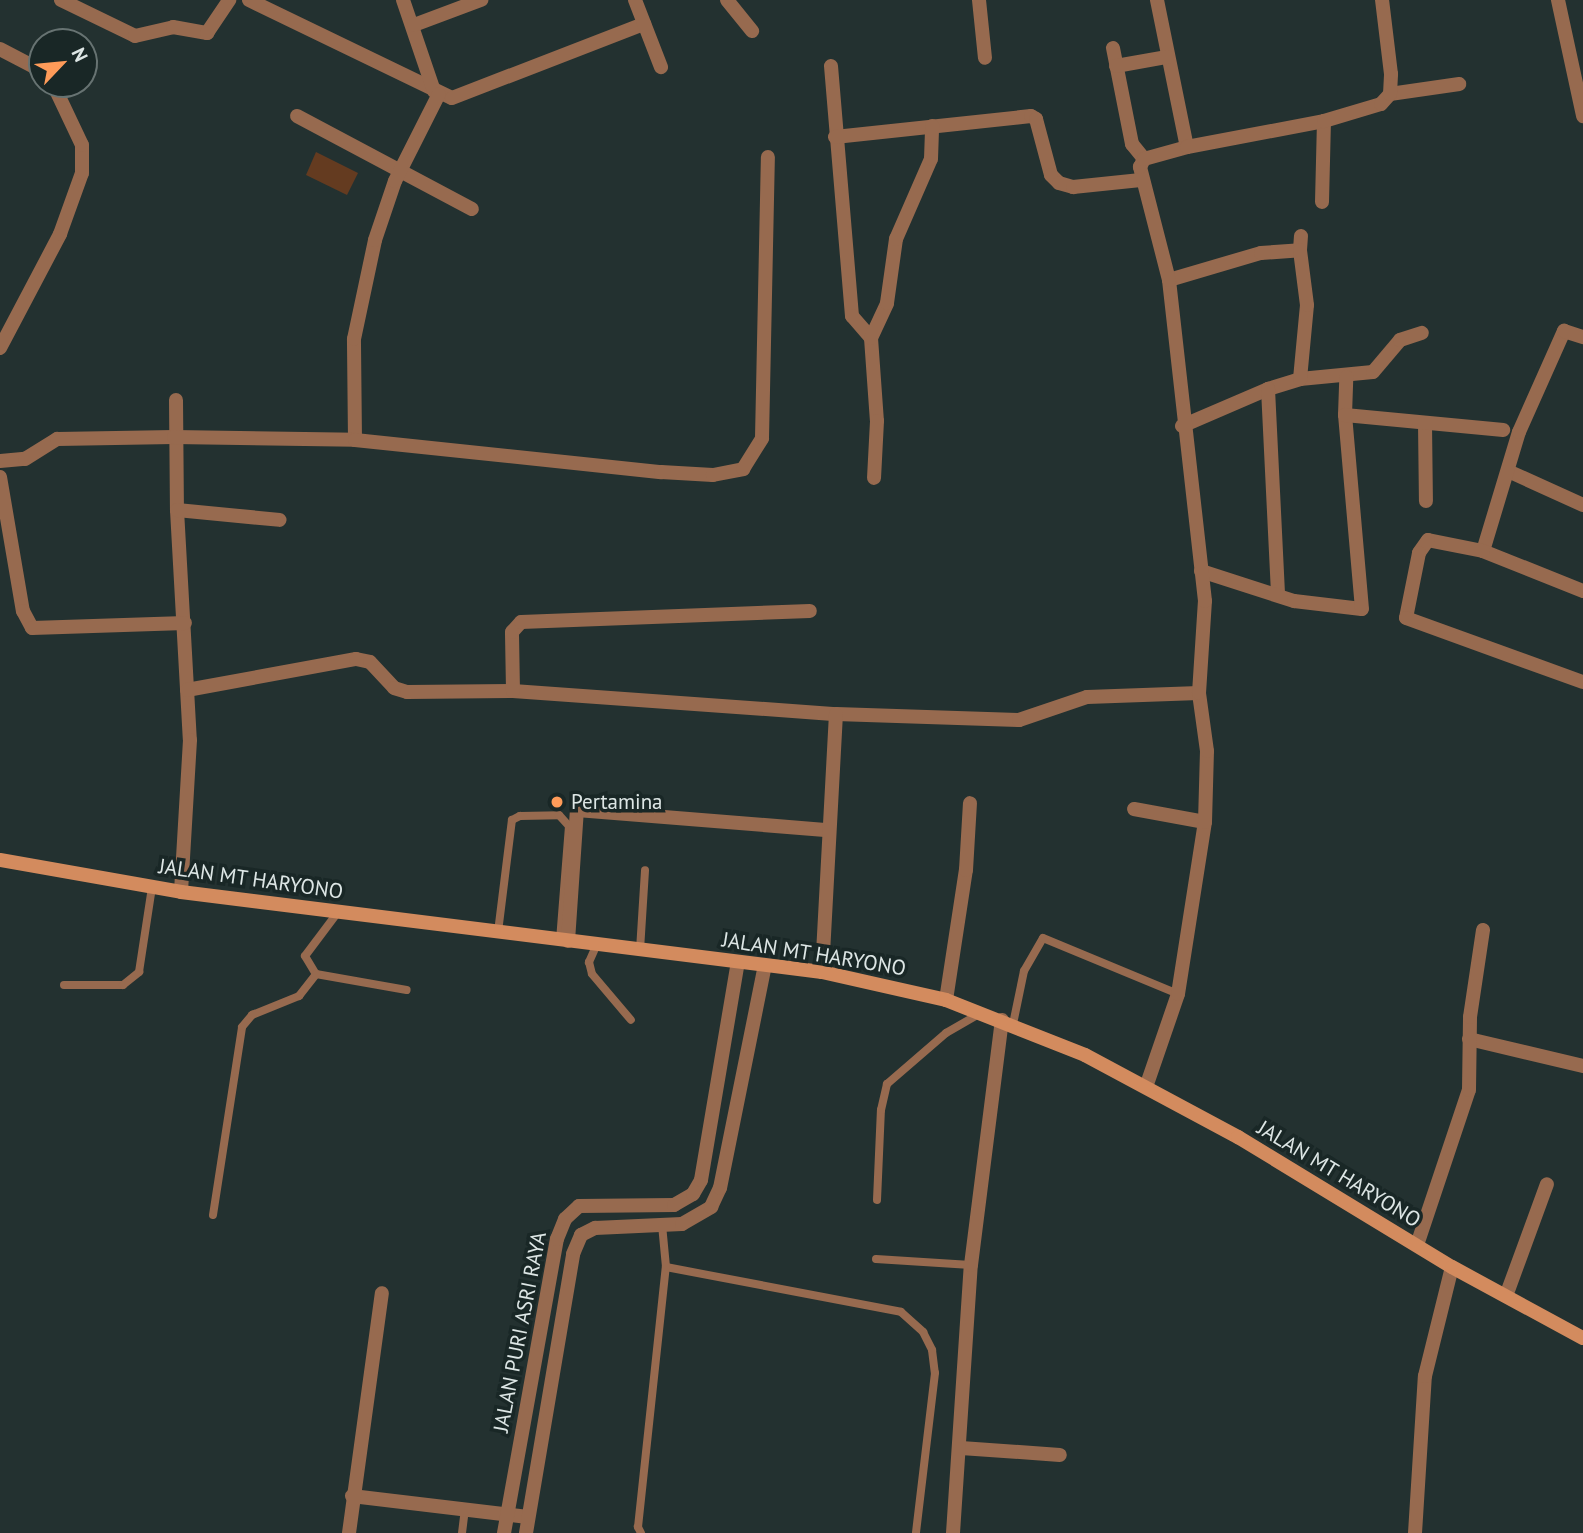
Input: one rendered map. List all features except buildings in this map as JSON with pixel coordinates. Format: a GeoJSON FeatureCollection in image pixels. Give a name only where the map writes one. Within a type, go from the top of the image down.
{"type":"FeatureCollection","features":[{"type":"Feature","properties":{"kind":"main road","name":"JALAN MT HARYONO"},"geometry":{"type":"LineString","coordinates":[[0,860],[181,892],[822,972],[946,1000],[1008,1022],[1085,1055],[1146,1087],[1452,1267],[1583,1338]]}},
{"type":"Feature","properties":{"kind":"street"},"geometry":{"type":"LineString","coordinates":[[61,0],[139,36],[173,27],[207,33],[229,0]]}},
{"type":"Feature","properties":{"kind":"street"},"geometry":{"type":"LineString","coordinates":[[249,0],[452,98],[644,24]]}},
{"type":"Feature","properties":{"kind":"street"},"geometry":{"type":"LineString","coordinates":[[355,440],[355,325],[375,240],[401,171],[437,92],[404,0]]}},
{"type":"Feature","properties":{"kind":"street"},"geometry":{"type":"LineString","coordinates":[[414,25],[481,0]]}},
{"type":"Feature","properties":{"kind":"street"},"geometry":{"type":"LineString","coordinates":[[635,0],[661,67]]}},
{"type":"Feature","properties":{"kind":"street"},"geometry":{"type":"LineString","coordinates":[[727,0],[752,32]]}},
{"type":"Feature","properties":{"kind":"street"},"geometry":{"type":"LineString","coordinates":[[979,0],[985,58]]}},
{"type":"Feature","properties":{"kind":"street"},"geometry":{"type":"LineString","coordinates":[[1157,0],[1187,147]]}},
{"type":"Feature","properties":{"kind":"street"},"geometry":{"type":"LineString","coordinates":[[1382,0],[1390,94]]}},
{"type":"Feature","properties":{"kind":"street"},"geometry":{"type":"LineString","coordinates":[[1558,0],[1583,116]]}},
{"type":"Feature","properties":{"kind":"street"},"geometry":{"type":"LineString","coordinates":[[1113,48],[1132,144],[1144,159],[1140,180],[1168,280],[1182,426],[1205,601],[1199,693],[1207,751],[1205,821],[1178,994],[1146,1087]]}},
{"type":"Feature","properties":{"kind":"street"},"geometry":{"type":"LineString","coordinates":[[0,49],[28,64]]}},
{"type":"Feature","properties":{"kind":"street"},"geometry":{"type":"LineString","coordinates":[[1116,66],[1167,57]]}},
{"type":"Feature","properties":{"kind":"street"},"geometry":{"type":"LineString","coordinates":[[831,66],[852,316],[871,338]]}},
{"type":"Feature","properties":{"kind":"street"},"geometry":{"type":"LineString","coordinates":[[1144,159],[1187,147],[1370,111],[1390,94],[1459,84]]}},
{"type":"Feature","properties":{"kind":"street"},"geometry":{"type":"LineString","coordinates":[[0,348],[38,280],[82,173],[82,145],[60,98]]}},
{"type":"Feature","properties":{"kind":"street"},"geometry":{"type":"LineString","coordinates":[[297,116],[472,209]]}},
{"type":"Feature","properties":{"kind":"street"},"geometry":{"type":"LineString","coordinates":[[835,136],[1031,116],[1036,119],[1051,175],[1059,183],[1073,187],[1140,180]]}},
{"type":"Feature","properties":{"kind":"street"},"geometry":{"type":"LineString","coordinates":[[1322,202],[1324,121]]}},
{"type":"Feature","properties":{"kind":"street"},"geometry":{"type":"LineString","coordinates":[[874,478],[877,421],[871,338],[887,303],[896,239],[931,159],[932,126]]}},
{"type":"Feature","properties":{"kind":"street"},"geometry":{"type":"LineString","coordinates":[[0,461],[26,458],[57,439],[174,437],[355,440],[713,475],[743,469],[762,438],[768,157]]}},
{"type":"Feature","properties":{"kind":"street"},"geometry":{"type":"LineString","coordinates":[[1168,280],[1301,243],[1307,305],[1300,379]]}},
{"type":"Feature","properties":{"kind":"street"},"geometry":{"type":"LineString","coordinates":[[1483,551],[1519,432],[1564,331],[1583,337]]}},
{"type":"Feature","properties":{"kind":"street"},"geometry":{"type":"LineString","coordinates":[[1182,426],[1268,389],[1300,379],[1346,377],[1373,372],[1400,340],[1422,333]]}},
{"type":"Feature","properties":{"kind":"street"},"geometry":{"type":"LineString","coordinates":[[1201,571],[1312,605],[1362,609],[1345,415],[1346,377]]}},
{"type":"Feature","properties":{"kind":"street"},"geometry":{"type":"LineString","coordinates":[[1268,389],[1278,594]]}},
{"type":"Feature","properties":{"kind":"street"},"geometry":{"type":"LineString","coordinates":[[176,400],[174,437],[190,786],[181,892]]}},
{"type":"Feature","properties":{"kind":"street"},"geometry":{"type":"LineString","coordinates":[[1345,415],[1503,430]]}},
{"type":"Feature","properties":{"kind":"street"},"geometry":{"type":"LineString","coordinates":[[1425,424],[1426,501]]}},
{"type":"Feature","properties":{"kind":"street"},"geometry":{"type":"LineString","coordinates":[[1508,471],[1582,500]]}},
{"type":"Feature","properties":{"kind":"street"},"geometry":{"type":"LineString","coordinates":[[0,477],[23,611],[32,628],[184,623]]}},
{"type":"Feature","properties":{"kind":"street"},"geometry":{"type":"LineString","coordinates":[[177,510],[279,520]]}},
{"type":"Feature","properties":{"kind":"street"},"geometry":{"type":"LineString","coordinates":[[1583,591],[1483,551],[1428,540],[1422,544],[1406,618],[1583,682]]}},
{"type":"Feature","properties":{"kind":"street"},"geometry":{"type":"LineString","coordinates":[[513,691],[512,632],[521,622],[810,611]]}},
{"type":"Feature","properties":{"kind":"street"},"geometry":{"type":"LineString","coordinates":[[187,690],[356,659],[370,662],[394,688],[407,692],[513,691],[836,713],[1019,720],[1087,697],[1199,693]]}},
{"type":"Feature","properties":{"kind":"street"},"geometry":{"type":"LineString","coordinates":[[822,972],[836,713]]}},
{"type":"Feature","properties":{"kind":"street"},"geometry":{"type":"LineString","coordinates":[[946,1000],[966,870],[970,803]]}},
{"type":"Feature","properties":{"kind":"street"},"geometry":{"type":"LineString","coordinates":[[1135,809],[1205,821]]}},
{"type":"Feature","properties":{"kind":"street"},"geometry":{"type":"LineString","coordinates":[[564,940],[577,810],[828,830]]}},
{"type":"Feature","properties":{"kind":"street"},"geometry":{"type":"LineString","coordinates":[[1417,1245],[1466,1100],[1472,1073],[1469,1039],[1483,930]]}},
{"type":"Feature","properties":{"kind":"street","name":"JALAN PURI ASRI RAYA"},"geometry":{"type":"LineString","coordinates":[[504,1533],[557,1239],[565,1219],[579,1206],[674,1205],[693,1194],[701,1180],[738,962]]}},
{"type":"Feature","properties":{"kind":"street","name":"JALAN PURI ASRI RAYA"},"geometry":{"type":"LineString","coordinates":[[526,1533],[573,1254],[581,1235],[595,1227],[662,1225],[698,1218],[711,1207],[720,1188],[765,965]]}},
{"type":"Feature","properties":{"kind":"street"},"geometry":{"type":"LineString","coordinates":[[953,1533],[961,1448],[971,1265],[1008,1022]]}},
{"type":"Feature","properties":{"kind":"street"},"geometry":{"type":"LineString","coordinates":[[727,1026],[750,1030]]}},
{"type":"Feature","properties":{"kind":"street"},"geometry":{"type":"LineString","coordinates":[[1469,1039],[1583,1066]]}},
{"type":"Feature","properties":{"kind":"street"},"geometry":{"type":"LineString","coordinates":[[1506,1296],[1547,1184]]}},
{"type":"Feature","properties":{"kind":"street"},"geometry":{"type":"LineString","coordinates":[[1415,1533],[1425,1376],[1452,1267]]}},
{"type":"Feature","properties":{"kind":"street"},"geometry":{"type":"LineString","coordinates":[[349,1533],[382,1293]]}},
{"type":"Feature","properties":{"kind":"street"},"geometry":{"type":"LineString","coordinates":[[546,1305],[564,1312]]}},
{"type":"Feature","properties":{"kind":"street"},"geometry":{"type":"LineString","coordinates":[[961,1448],[1060,1455]]}},
{"type":"Feature","properties":{"kind":"street"},"geometry":{"type":"LineString","coordinates":[[352,1496],[528,1517]]}},
{"type":"Feature","properties":{"kind":"lane"},"geometry":{"type":"LineString","coordinates":[[498,932],[512,820],[520,816],[559,815],[569,826],[564,940]]}},
{"type":"Feature","properties":{"kind":"lane"},"geometry":{"type":"LineString","coordinates":[[640,950],[645,870]]}},
{"type":"Feature","properties":{"kind":"lane"},"geometry":{"type":"LineString","coordinates":[[64,985],[123,985],[139,972],[152,887]]}},
{"type":"Feature","properties":{"kind":"lane"},"geometry":{"type":"LineString","coordinates":[[338,912],[305,956],[316,974],[407,990]]}},
{"type":"Feature","properties":{"kind":"lane"},"geometry":{"type":"LineString","coordinates":[[1008,1022],[1024,971],[1043,938],[1178,994]]}},
{"type":"Feature","properties":{"kind":"lane"},"geometry":{"type":"LineString","coordinates":[[597,944],[589,962],[592,974],[631,1020]]}},
{"type":"Feature","properties":{"kind":"lane"},"geometry":{"type":"LineString","coordinates":[[213,1215],[242,1027],[253,1015],[299,996],[316,974]]}},
{"type":"Feature","properties":{"kind":"lane"},"geometry":{"type":"LineString","coordinates":[[877,1200],[881,1110],[887,1084],[946,1033],[982,1012]]}},
{"type":"Feature","properties":{"kind":"lane"},"geometry":{"type":"LineString","coordinates":[[641,1533],[638,1527],[666,1267],[662,1225]]}},
{"type":"Feature","properties":{"kind":"lane"},"geometry":{"type":"LineString","coordinates":[[876,1259],[971,1265]]}},
{"type":"Feature","properties":{"kind":"lane"},"geometry":{"type":"LineString","coordinates":[[666,1267],[901,1312],[923,1332],[932,1350],[934,1373],[916,1533]]}},
{"type":"Feature","properties":{"kind":"lane"},"geometry":{"type":"LineString","coordinates":[[462,1533],[465,1510]]}},
{"type":"Feature","properties":{"kind":"shaded area"},"geometry":{"type":"Polygon","coordinates":[[[316,152],[358,173],[347,195],[306,175],[316,152]]]}},
{"type":"Feature","properties":{"kind":"place","name":"Pertamina"},"geometry":{"type":"Point","coordinates":[557,802]}}]}
